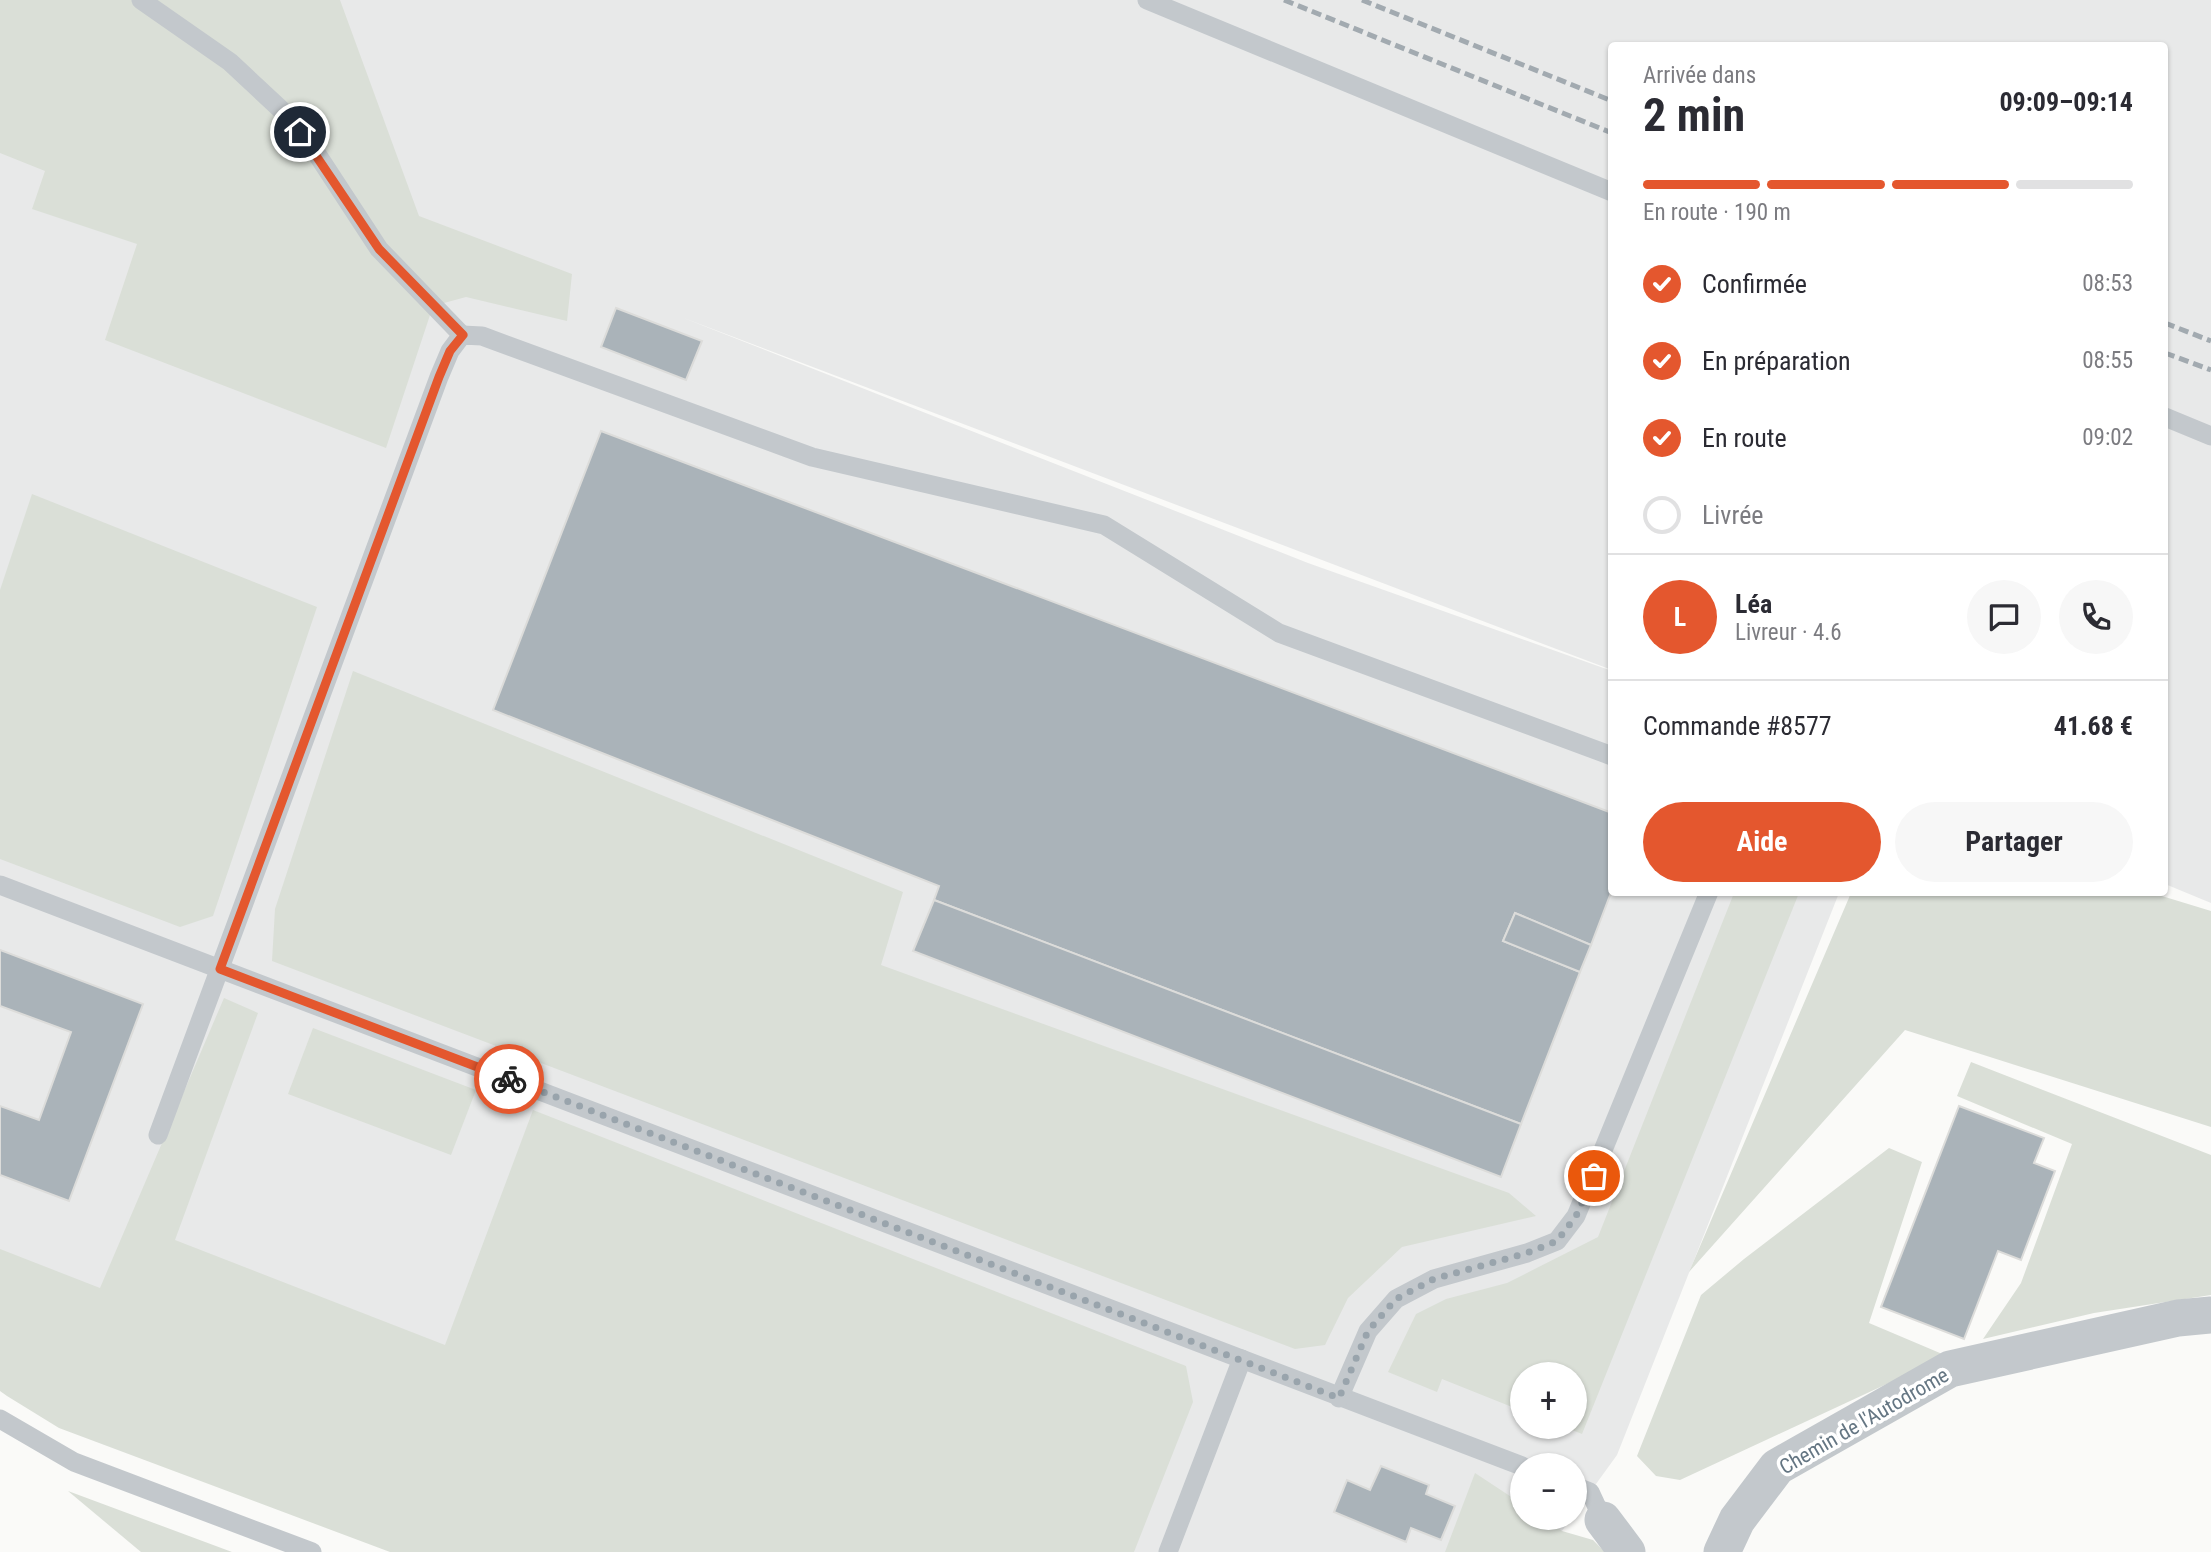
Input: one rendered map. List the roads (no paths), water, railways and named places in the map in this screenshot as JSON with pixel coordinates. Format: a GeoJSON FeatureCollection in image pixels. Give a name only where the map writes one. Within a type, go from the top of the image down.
{"type":"FeatureCollection","features":[{"type":"Feature","properties":{"kind":"street","name":"Chemin de l'Autodrome"},"geometry":{"type":"LineString","coordinates":[[1722,1552],[1737,1520],[1777,1467],[1950,1369],[2178,1318],[2211,1315]]}},
{"type":"Feature","properties":{"kind":"street"},"geometry":{"type":"LineString","coordinates":[[1603,1520],[1627,1552]]}},
{"type":"Feature","properties":{"kind":"lane"},"geometry":{"type":"LineString","coordinates":[[141,0],[230,62],[290,118],[311,145],[379,249],[463,335],[482,336],[812,457],[1104,524],[1279,633],[1608,755]]}},
{"type":"Feature","properties":{"kind":"lane"},"geometry":{"type":"LineString","coordinates":[[1147,0],[1608,190]]}},
{"type":"Feature","properties":{"kind":"lane"},"geometry":{"type":"LineString","coordinates":[[158,1135],[439,377],[450,351],[463,335]]}},
{"type":"Feature","properties":{"kind":"lane"},"geometry":{"type":"LineString","coordinates":[[2168,418],[2211,436]]}},
{"type":"Feature","properties":{"kind":"lane"},"geometry":{"type":"LineString","coordinates":[[0,885],[1510,1462]]}},
{"type":"Feature","properties":{"kind":"lane"},"geometry":{"type":"LineString","coordinates":[[1339,1398],[1368,1331],[1396,1299],[1434,1279],[1527,1253],[1557,1241],[1576,1216],[1707,896]]}},
{"type":"Feature","properties":{"kind":"lane"},"geometry":{"type":"LineString","coordinates":[[1168,1552],[1242,1359]]}},
{"type":"Feature","properties":{"kind":"lane"},"geometry":{"type":"LineString","coordinates":[[0,1419],[74,1462],[312,1552]]}},
{"type":"Feature","properties":{"kind":"lane"},"geometry":{"type":"LineString","coordinates":[[1587,1491],[1603,1520]]}},
{"type":"Feature","properties":{"kind":"railway"},"geometry":{"type":"LineString","coordinates":[[1284,0],[1608,131]]}},
{"type":"Feature","properties":{"kind":"railway"},"geometry":{"type":"LineString","coordinates":[[1362,0],[1608,99]]}},
{"type":"Feature","properties":{"kind":"railway"},"geometry":{"type":"LineString","coordinates":[[2168,324],[2211,341]]}},
{"type":"Feature","properties":{"kind":"railway"},"geometry":{"type":"LineString","coordinates":[[2168,354],[2211,370]]}}]}
